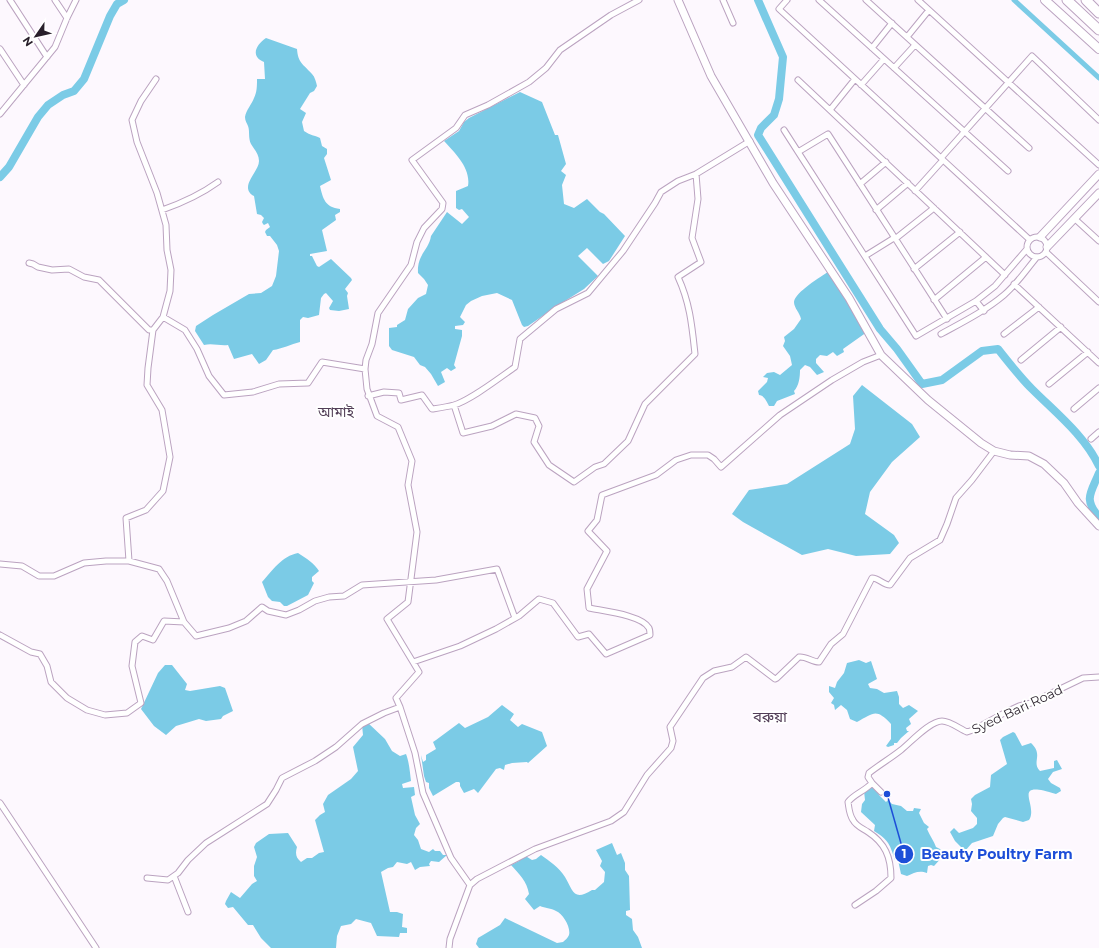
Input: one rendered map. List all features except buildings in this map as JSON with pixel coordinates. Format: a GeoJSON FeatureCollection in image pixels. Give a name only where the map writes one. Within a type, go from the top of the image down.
{"type":"FeatureCollection","features":[{"type":"Feature","properties":{"kind":"highway"},"geometry":{"type":"LineString","coordinates":[[1067,0],[1099,30]]}},
{"type":"Feature","properties":{"kind":"highway"},"geometry":{"type":"LineString","coordinates":[[1086,0],[1099,12]]}},
{"type":"Feature","properties":{"kind":"main road"},"geometry":{"type":"LineString","coordinates":[[1045,0],[1099,49]]}},
{"type":"Feature","properties":{"kind":"street"},"geometry":{"type":"LineString","coordinates":[[10,0],[47,57]]}},
{"type":"Feature","properties":{"kind":"street"},"geometry":{"type":"LineString","coordinates":[[55,0],[67,18]]}},
{"type":"Feature","properties":{"kind":"street"},"geometry":{"type":"LineString","coordinates":[[0,114],[58,42],[76,0]]}},
{"type":"Feature","properties":{"kind":"street"},"geometry":{"type":"LineString","coordinates":[[470,885],[451,858],[423,793],[415,753],[396,698],[419,672],[387,619],[408,602],[417,532],[408,485],[412,461],[398,427],[377,416],[368,396],[365,369],[366,360],[372,344],[378,314],[411,265],[417,242],[424,228],[442,209],[443,203],[412,160],[456,128],[465,115],[488,105],[529,82],[546,68],[560,50],[611,15],[640,0]]}},
{"type":"Feature","properties":{"kind":"street"},"geometry":{"type":"LineString","coordinates":[[678,0],[711,76],[750,141],[773,184],[849,298],[881,355],[928,400],[981,443],[1010,456],[1029,456],[1044,464],[1064,483],[1078,503],[1099,526]]}},
{"type":"Feature","properties":{"kind":"street"},"geometry":{"type":"LineString","coordinates":[[723,0],[733,22]]}},
{"type":"Feature","properties":{"kind":"street"},"geometry":{"type":"LineString","coordinates":[[787,0],[779,9],[1030,240]]}},
{"type":"Feature","properties":{"kind":"street"},"geometry":{"type":"LineString","coordinates":[[819,0],[1008,171]]}},
{"type":"Feature","properties":{"kind":"street"},"geometry":{"type":"LineString","coordinates":[[866,0],[1029,148]]}},
{"type":"Feature","properties":{"kind":"street"},"geometry":{"type":"LineString","coordinates":[[918,0],[1099,165]]}},
{"type":"Feature","properties":{"kind":"street"},"geometry":{"type":"LineString","coordinates":[[907,37],[929,10]]}},
{"type":"Feature","properties":{"kind":"street"},"geometry":{"type":"LineString","coordinates":[[872,48],[892,23]]}},
{"type":"Feature","properties":{"kind":"street"},"geometry":{"type":"LineString","coordinates":[[894,68],[916,45]]}},
{"type":"Feature","properties":{"kind":"street"},"geometry":{"type":"LineString","coordinates":[[0,49],[24,85]]}},
{"type":"Feature","properties":{"kind":"street"},"geometry":{"type":"LineString","coordinates":[[915,190],[1032,56],[1099,120]]}},
{"type":"Feature","properties":{"kind":"street"},"geometry":{"type":"LineString","coordinates":[[861,85],[884,59]]}},
{"type":"Feature","properties":{"kind":"street"},"geometry":{"type":"LineString","coordinates":[[128,561],[126,518],[146,510],[163,491],[170,457],[162,410],[147,385],[153,330],[163,317],[170,292],[171,270],[167,250],[166,225],[157,193],[137,142],[132,120],[141,101],[156,79]]}},
{"type":"Feature","properties":{"kind":"street"},"geometry":{"type":"LineString","coordinates":[[830,110],[855,79]]}},
{"type":"Feature","properties":{"kind":"street"},"geometry":{"type":"LineString","coordinates":[[798,80],[1005,275]]}},
{"type":"Feature","properties":{"kind":"street"},"geometry":{"type":"LineString","coordinates":[[784,130],[916,336],[976,302],[1005,275],[1027,249],[1027,244],[1030,240],[1035,237],[1040,237],[1099,174]]}},
{"type":"Feature","properties":{"kind":"street"},"geometry":{"type":"LineString","coordinates":[[798,152],[828,134],[947,319]]}},
{"type":"Feature","properties":{"kind":"street"},"geometry":{"type":"LineString","coordinates":[[368,396],[384,392],[399,393],[401,400],[422,395],[432,409],[454,405],[475,394],[515,367],[520,339],[556,310],[588,293],[623,251],[661,192],[678,181],[696,174],[750,141]]}},
{"type":"Feature","properties":{"kind":"street"},"geometry":{"type":"LineString","coordinates":[[860,184],[886,162]]}},
{"type":"Feature","properties":{"kind":"street"},"geometry":{"type":"LineString","coordinates":[[454,405],[462,433],[492,426],[516,414],[535,418],[539,426],[534,442],[549,465],[574,482],[595,467],[604,464],[628,441],[645,404],[694,354],[692,319],[689,304],[678,277],[701,262],[692,238],[698,199],[696,174]]}},
{"type":"Feature","properties":{"kind":"street"},"geometry":{"type":"LineString","coordinates":[[162,210],[182,203],[218,182]]}},
{"type":"Feature","properties":{"kind":"street"},"geometry":{"type":"LineString","coordinates":[[876,210],[908,183]]}},
{"type":"Feature","properties":{"kind":"street"},"geometry":{"type":"LineString","coordinates":[[941,334],[984,310],[1005,294],[1037,257],[1042,256],[1099,193]]}},
{"type":"Feature","properties":{"kind":"street"},"geometry":{"type":"LineString","coordinates":[[865,256],[894,238],[934,208]]}},
{"type":"Feature","properties":{"kind":"street"},"geometry":{"type":"LineString","coordinates":[[1075,219],[1099,241]]}},
{"type":"Feature","properties":{"kind":"street"},"geometry":{"type":"LineString","coordinates":[[914,269],[960,232]]}},
{"type":"Feature","properties":{"kind":"street"},"geometry":{"type":"LineString","coordinates":[[1040,237],[1046,242],[1046,250],[1099,302]]}},
{"type":"Feature","properties":{"kind":"street"},"geometry":{"type":"LineString","coordinates":[[1027,249],[1030,254],[1037,257]]}},
{"type":"Feature","properties":{"kind":"street"},"geometry":{"type":"LineString","coordinates":[[934,300],[986,257]]}},
{"type":"Feature","properties":{"kind":"street"},"geometry":{"type":"LineString","coordinates":[[29,263],[38,267],[52,270],[68,269],[84,277],[99,280],[149,330],[153,330]]}},
{"type":"Feature","properties":{"kind":"street"},"geometry":{"type":"LineString","coordinates":[[1014,284],[1099,363]]}},
{"type":"Feature","properties":{"kind":"street"},"geometry":{"type":"LineString","coordinates":[[976,302],[984,310]]}},
{"type":"Feature","properties":{"kind":"street"},"geometry":{"type":"LineString","coordinates":[[1004,334],[1038,307]]}},
{"type":"Feature","properties":{"kind":"street"},"geometry":{"type":"LineString","coordinates":[[163,317],[185,330],[197,349],[209,376],[224,395],[238,395],[253,392],[279,384],[308,383],[322,362],[365,369]]}},
{"type":"Feature","properties":{"kind":"street"},"geometry":{"type":"LineString","coordinates":[[1021,360],[1060,327]]}},
{"type":"Feature","properties":{"kind":"street"},"geometry":{"type":"LineString","coordinates":[[1049,384],[1088,352]]}},
{"type":"Feature","properties":{"kind":"street"},"geometry":{"type":"LineString","coordinates":[[413,662],[460,646],[496,629],[515,618],[539,599],[553,603],[578,637],[589,634],[606,654],[650,635],[649,628],[642,621],[632,617],[589,608],[587,589],[607,551],[588,531],[597,520],[602,495],[656,475],[676,460],[691,455],[708,455],[714,458],[721,467],[780,415],[832,380],[863,362],[881,355]]}},
{"type":"Feature","properties":{"kind":"street"},"geometry":{"type":"LineString","coordinates":[[1074,409],[1099,388]]}},
{"type":"Feature","properties":{"kind":"street"},"geometry":{"type":"LineString","coordinates":[[1091,439],[1099,432]]}},
{"type":"Feature","properties":{"kind":"street"},"geometry":{"type":"LineString","coordinates":[[449,948],[450,939],[470,885],[477,879],[535,849],[611,821],[624,812],[647,775],[671,748],[673,741],[670,727],[704,678],[714,671],[732,667],[746,657],[775,679],[799,657],[819,662],[831,644],[843,634],[872,578],[876,578],[888,586],[890,585],[910,558],[940,540],[956,498],[972,480],[994,450]]}},
{"type":"Feature","properties":{"kind":"street"},"geometry":{"type":"LineString","coordinates":[[0,564],[22,566],[39,576],[54,576],[84,563],[106,561],[128,561],[159,569],[167,581],[184,622],[196,636],[229,628],[246,621],[262,607],[268,611],[286,615],[315,601],[344,596],[362,585],[436,580],[497,569],[515,618]]}},
{"type":"Feature","properties":{"kind":"street"},"geometry":{"type":"LineString","coordinates":[[0,635],[31,652],[40,654],[47,666],[51,682],[66,698],[87,710],[105,715],[126,713],[141,703],[132,666],[135,642],[142,636],[153,640],[164,621],[184,622]]}},
{"type":"Feature","properties":{"kind":"street","name":"Syed Bari Road"},"geometry":{"type":"LineString","coordinates":[[872,783],[868,777],[869,773],[936,722],[941,721],[949,723],[967,732],[1001,714],[1019,706],[1031,703],[1083,678],[1099,677]]}},
{"type":"Feature","properties":{"kind":"street"},"geometry":{"type":"LineString","coordinates":[[147,878],[168,880],[174,876],[206,843],[267,804],[282,778],[315,761],[336,747],[362,724],[400,707]]}},
{"type":"Feature","properties":{"kind":"street"},"geometry":{"type":"LineString","coordinates":[[855,905],[876,891],[891,878],[891,865],[885,848],[875,837],[858,826],[853,820],[849,812],[848,802],[851,798],[860,794],[872,783],[881,792]]}},
{"type":"Feature","properties":{"kind":"street"},"geometry":{"type":"LineString","coordinates":[[0,803],[96,948]]}},
{"type":"Feature","properties":{"kind":"street"},"geometry":{"type":"LineString","coordinates":[[174,876],[188,912]]}},
{"type":"Feature","properties":{"kind":"water"},"geometry":{"type":"Polygon","coordinates":[[[266,38],[297,49],[300,60],[313,75],[315,80],[317,86],[314,91],[310,93],[300,109],[306,113],[302,122],[304,131],[320,138],[322,146],[327,149],[327,154],[324,158],[331,180],[320,186],[322,195],[326,202],[335,208],[340,209],[340,212],[335,215],[336,220],[322,230],[327,251],[310,254],[310,256],[312,256],[319,267],[331,259],[352,280],[345,289],[348,293],[349,309],[339,311],[330,310],[329,308],[333,301],[326,293],[324,294],[321,298],[319,315],[308,318],[303,317],[300,320],[300,342],[273,350],[266,360],[259,364],[252,354],[234,359],[228,345],[204,345],[195,331],[196,326],[213,315],[249,294],[261,293],[272,286],[276,276],[279,251],[277,245],[270,236],[267,236],[265,232],[270,227],[268,223],[263,224],[262,222],[264,218],[257,214],[254,196],[248,188],[250,179],[258,165],[259,158],[250,142],[249,128],[245,117],[256,93],[257,79],[265,79],[264,62],[257,57],[256,50],[266,38]]]}},
{"type":"Feature","properties":{"kind":"water"},"geometry":{"type":"Polygon","coordinates":[[[520,92],[542,102],[555,135],[558,135],[566,164],[561,171],[566,175],[562,185],[564,204],[574,208],[587,199],[625,236],[609,261],[603,264],[587,248],[578,256],[598,276],[584,289],[528,326],[524,327],[522,325],[512,300],[497,293],[482,296],[466,305],[460,317],[465,322],[463,325],[455,326],[455,329],[462,330],[462,336],[454,365],[456,368],[451,371],[447,368],[441,372],[445,382],[438,386],[431,374],[425,367],[420,365],[414,357],[392,350],[389,346],[389,328],[397,327],[397,325],[405,320],[408,309],[418,298],[426,294],[428,285],[418,273],[419,261],[430,241],[431,236],[447,212],[462,224],[469,217],[462,209],[459,210],[456,208],[456,191],[468,186],[467,173],[461,161],[444,141],[459,131],[464,122],[469,118],[520,92]]]}},
{"type":"Feature","properties":{"kind":"water"},"geometry":{"type":"Polygon","coordinates":[[[829,271],[867,332],[843,349],[844,352],[837,356],[833,352],[827,356],[820,355],[816,359],[816,363],[824,372],[817,375],[810,367],[805,365],[800,370],[798,384],[794,391],[795,394],[777,401],[774,406],[769,406],[764,397],[759,395],[758,391],[767,382],[768,378],[763,377],[767,373],[774,372],[780,375],[792,365],[790,356],[783,346],[785,341],[784,337],[794,329],[801,319],[794,304],[795,298],[803,289],[829,271]]]}},
{"type":"Feature","properties":{"kind":"water"},"geometry":{"type":"Polygon","coordinates":[[[862,385],[912,424],[920,437],[892,462],[870,492],[865,514],[894,535],[899,543],[890,554],[856,556],[828,549],[802,555],[743,522],[732,514],[749,490],[787,484],[850,444],[855,429],[853,396],[862,385]]]}},
{"type":"Feature","properties":{"kind":"water"},"geometry":{"type":"Polygon","coordinates":[[[298,553],[313,564],[319,571],[312,577],[312,581],[314,583],[308,595],[287,606],[284,606],[280,602],[272,601],[268,597],[262,582],[282,561],[287,557],[298,553]]]}},
{"type":"Feature","properties":{"kind":"water"},"geometry":{"type":"Polygon","coordinates":[[[859,660],[866,663],[871,661],[877,679],[868,684],[870,688],[877,689],[884,693],[897,691],[899,704],[903,708],[909,705],[918,711],[909,719],[911,724],[906,728],[907,731],[909,731],[897,743],[894,743],[894,745],[888,747],[886,746],[891,739],[891,724],[882,716],[878,714],[871,714],[857,722],[850,719],[847,710],[841,705],[835,710],[834,705],[831,703],[834,698],[829,692],[829,686],[835,688],[837,682],[844,673],[847,663],[859,660]]]}},
{"type":"Feature","properties":{"kind":"water"},"geometry":{"type":"Polygon","coordinates":[[[165,665],[172,665],[187,684],[185,690],[190,691],[220,686],[225,688],[233,711],[223,716],[221,719],[206,721],[199,719],[176,726],[166,735],[154,726],[141,709],[158,673],[165,665]]]}},
{"type":"Feature","properties":{"kind":"water"},"geometry":{"type":"Polygon","coordinates":[[[502,705],[514,714],[510,720],[518,727],[522,724],[542,732],[547,746],[528,763],[512,763],[505,765],[504,770],[500,768],[496,769],[478,793],[474,789],[464,793],[460,783],[456,782],[433,796],[429,788],[429,783],[426,782],[424,776],[421,755],[423,762],[426,760],[426,755],[436,749],[433,742],[459,723],[465,728],[488,717],[502,705]]]}},
{"type":"Feature","properties":{"kind":"water"},"geometry":{"type":"Polygon","coordinates":[[[367,722],[385,739],[392,751],[400,756],[406,754],[411,781],[402,784],[403,788],[414,787],[415,795],[411,797],[415,815],[420,824],[416,828],[414,835],[418,840],[421,849],[429,852],[433,849],[435,851],[440,851],[443,855],[447,855],[439,862],[431,861],[429,864],[430,866],[420,867],[415,870],[411,862],[407,864],[397,862],[393,867],[381,872],[390,912],[403,914],[402,927],[407,928],[407,933],[400,933],[399,937],[377,936],[371,923],[356,919],[351,924],[341,926],[337,936],[336,948],[271,948],[261,938],[253,925],[248,925],[233,907],[228,908],[225,904],[226,901],[231,892],[240,898],[252,884],[257,881],[254,876],[254,866],[257,857],[254,847],[256,843],[269,834],[288,833],[297,847],[296,856],[301,862],[307,858],[312,858],[319,853],[324,852],[315,820],[325,812],[323,804],[328,795],[351,779],[358,771],[353,747],[363,735],[362,725],[367,722]]]}},
{"type":"Feature","properties":{"kind":"water"},"geometry":{"type":"Polygon","coordinates":[[[1013,732],[1022,746],[1031,743],[1035,747],[1037,751],[1037,765],[1040,771],[1054,768],[1054,761],[1057,760],[1062,769],[1053,772],[1048,779],[1051,783],[1060,788],[1061,791],[1056,794],[1042,790],[1033,790],[1029,792],[1031,814],[1029,820],[1023,822],[1005,817],[998,824],[993,836],[972,843],[965,851],[955,841],[950,832],[954,828],[959,833],[973,828],[977,824],[977,818],[971,811],[971,799],[975,795],[990,787],[991,775],[1007,764],[1000,740],[1013,732]]]}},
{"type":"Feature","properties":{"kind":"water"},"geometry":{"type":"Polygon","coordinates":[[[867,788],[877,788],[879,795],[886,802],[888,800],[892,804],[901,806],[907,811],[913,811],[914,808],[921,809],[919,813],[924,823],[929,827],[927,829],[928,832],[936,847],[940,849],[944,855],[934,866],[928,866],[927,873],[919,872],[907,876],[901,874],[898,860],[895,860],[888,843],[883,837],[874,831],[875,825],[861,812],[862,804],[865,800],[864,791],[867,788]]]}},
{"type":"Feature","properties":{"kind":"water"},"geometry":{"type":"Polygon","coordinates":[[[612,843],[617,855],[621,853],[625,863],[625,870],[629,876],[630,910],[626,911],[626,915],[632,919],[633,930],[638,937],[642,948],[479,948],[476,944],[478,938],[500,925],[505,918],[557,943],[563,942],[569,935],[569,928],[564,918],[554,910],[540,906],[534,910],[525,899],[529,894],[526,885],[511,865],[519,861],[524,855],[532,860],[541,855],[560,870],[574,893],[581,895],[595,890],[604,882],[605,872],[600,866],[602,861],[596,850],[612,843]]]}},
{"type":"Feature","properties":{"kind":"waterway"},"geometry":{"type":"LineString","coordinates":[[0,177],[9,167],[38,117],[48,105],[63,95],[74,91],[84,79],[110,16],[117,4],[124,0]]}},
{"type":"Feature","properties":{"kind":"waterway"},"geometry":{"type":"LineString","coordinates":[[758,0],[783,57],[779,99],[774,115],[761,128],[758,135],[880,329],[897,349],[922,384],[942,380],[982,351],[998,349],[1028,384],[1078,434],[1086,444],[1099,466]]}},
{"type":"Feature","properties":{"kind":"waterway"},"geometry":{"type":"LineString","coordinates":[[1014,0],[1099,78]]}},
{"type":"Feature","properties":{"kind":"waterway"},"geometry":{"type":"LineString","coordinates":[[1099,473],[1090,496],[1091,505],[1099,517]]}},
{"type":"Feature","properties":{"kind":"place","name":"Beauty Poultry Farm"},"geometry":{"type":"Point","coordinates":[887,794]}},
{"type":"Feature","properties":{"kind":"district","name":"আমাই"},"geometry":{"type":"Point","coordinates":[336,412]}},
{"type":"Feature","properties":{"kind":"district","name":"বরুয়া"},"geometry":{"type":"Point","coordinates":[770,716]}}]}
